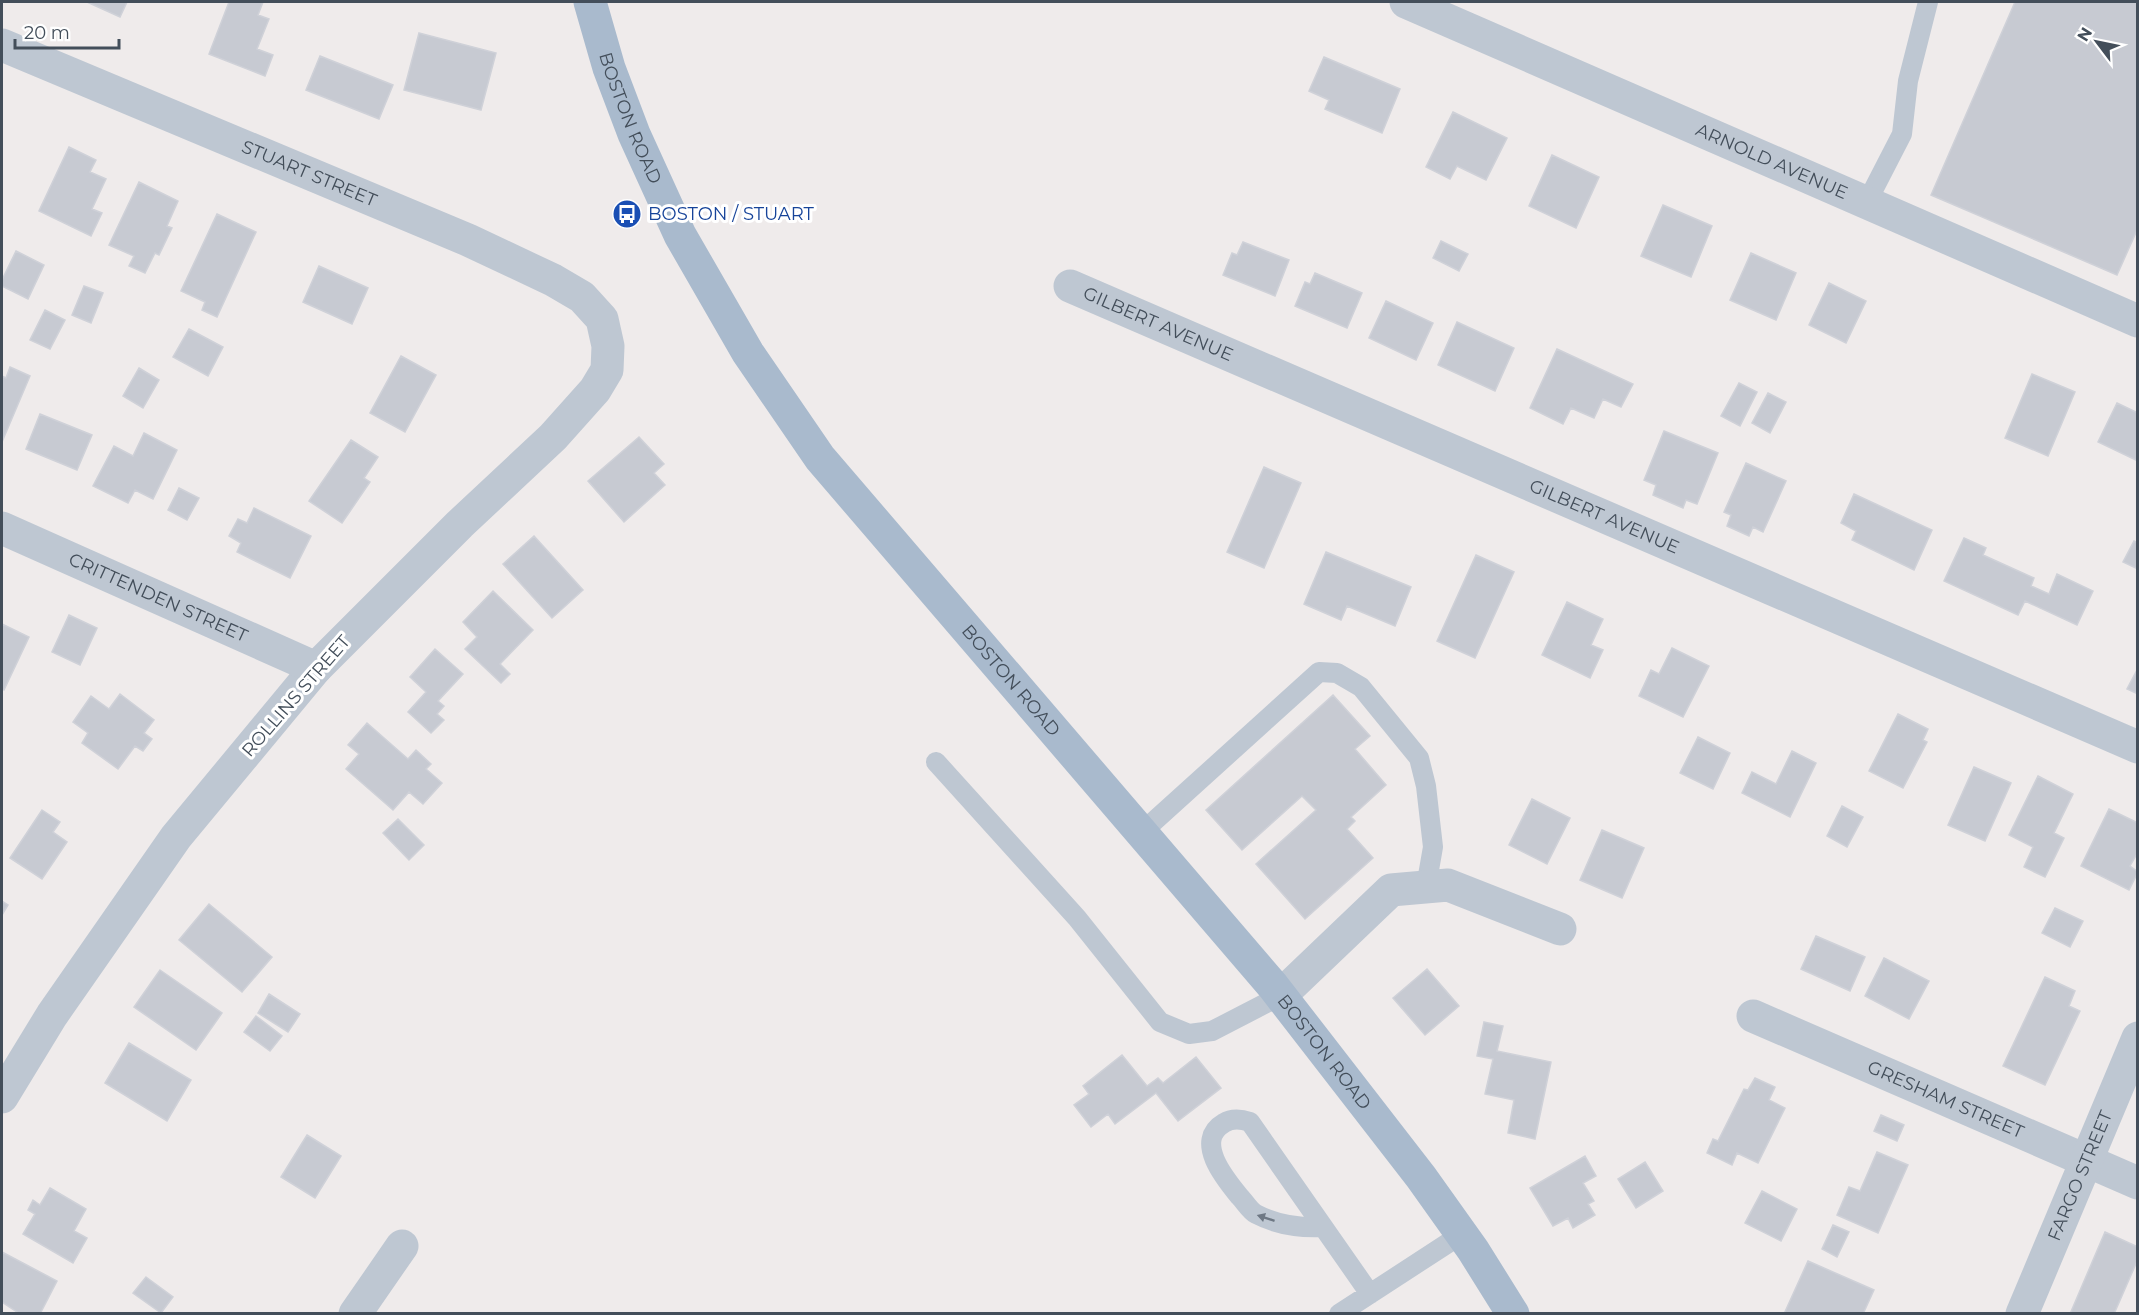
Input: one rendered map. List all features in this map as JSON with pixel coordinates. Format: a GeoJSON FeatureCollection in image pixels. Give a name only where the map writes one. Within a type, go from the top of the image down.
{"type":"FeatureCollection","features":[{"type":"Feature","properties":{"kind":"main road","name":"BOSTON ROAD"},"geometry":{"type":"LineString","coordinates":[[590,2],[609,68],[647,167],[698,269],[748,353],[820,458],[1280,996],[1398,1146],[1462,1234],[1513,1314]]}},
{"type":"Feature","properties":{"kind":"street","name":"ARNOLD AVENUE"},"geometry":{"type":"LineString","coordinates":[[1406,2],[2138,321]]}},
{"type":"Feature","properties":{"kind":"street","name":"STUART STREET"},"geometry":{"type":"LineString","coordinates":[[2,45],[468,240],[553,280],[582,297],[602,319],[603,324]]}},
{"type":"Feature","properties":{"kind":"street","name":"GILBERT AVENUE"},"geometry":{"type":"LineString","coordinates":[[1070,286],[2138,747]]}},
{"type":"Feature","properties":{"kind":"street","name":"ROLLINS STREET"},"geometry":{"type":"LineString","coordinates":[[2,1097],[52,1015],[176,837],[315,669],[460,524],[553,437],[595,390],[607,370],[608,346],[603,324]]}},
{"type":"Feature","properties":{"kind":"street","name":"CRITTENDEN STREET"},"geometry":{"type":"LineString","coordinates":[[2,528],[315,669]]}},
{"type":"Feature","properties":{"kind":"street"},"geometry":{"type":"LineString","coordinates":[[1280,996],[1392,890],[1448,885],[1560,929]]}},
{"type":"Feature","properties":{"kind":"street","name":"GRESHAM STREET"},"geometry":{"type":"LineString","coordinates":[[1754,1016],[2138,1183]]}},
{"type":"Feature","properties":{"kind":"street","name":"FARGO STREET"},"geometry":{"type":"LineString","coordinates":[[2022,1314],[2138,1038]]}},
{"type":"Feature","properties":{"kind":"street"},"geometry":{"type":"LineString","coordinates":[[355,1314],[402,1246]]}},
{"type":"Feature","properties":{"kind":"lane"},"geometry":{"type":"LineString","coordinates":[[1867,202],[1902,134],[1908,81],[1928,2]]}},
{"type":"Feature","properties":{"kind":"lane"},"geometry":{"type":"LineString","coordinates":[[1141,833],[1319,672],[1337,673],[1361,687],[1419,759],[1426,786],[1433,846],[1426,887]]}},
{"type":"Feature","properties":{"kind":"lane"},"geometry":{"type":"LineString","coordinates":[[936,762],[1077,918],[1160,1022],[1189,1034],[1212,1031],[1280,996]]}},
{"type":"Feature","properties":{"kind":"lane"},"geometry":{"type":"LineString","coordinates":[[1323,1227],[1297,1228],[1254,1214],[1228,1182],[1211,1154],[1212,1136],[1217,1127],[1229,1120],[1242,1119],[1250,1122],[1370,1294]]}},
{"type":"Feature","properties":{"kind":"lane"},"geometry":{"type":"LineString","coordinates":[[1339,1314],[1462,1234]]}},
{"type":"Feature","properties":{"kind":"building"},"geometry":{"type":"Polygon","coordinates":[[[87,2],[127,2],[120,17],[87,2]]]}},
{"type":"Feature","properties":{"kind":"building"},"geometry":{"type":"Polygon","coordinates":[[[229,2],[263,2],[258,15],[269,19],[257,49],[273,55],[265,76],[209,54],[229,2]]]}},
{"type":"Feature","properties":{"kind":"building"},"geometry":{"type":"Polygon","coordinates":[[[2015,2],[2138,2],[2138,228],[2117,275],[1931,195],[2015,2]]]}},
{"type":"Feature","properties":{"kind":"building"},"geometry":{"type":"Polygon","coordinates":[[[419,33],[496,53],[481,110],[404,90],[419,33]]]}},
{"type":"Feature","properties":{"kind":"building"},"geometry":{"type":"Polygon","coordinates":[[[320,56],[393,85],[379,119],[306,90],[320,56]]]}},
{"type":"Feature","properties":{"kind":"building"},"geometry":{"type":"Polygon","coordinates":[[[1324,57],[1400,89],[1382,133],[1325,109],[1329,100],[1309,91],[1324,57]]]}},
{"type":"Feature","properties":{"kind":"building"},"geometry":{"type":"Polygon","coordinates":[[[1453,112],[1507,138],[1486,180],[1457,166],[1450,179],[1426,167],[1453,112]]]}},
{"type":"Feature","properties":{"kind":"building"},"geometry":{"type":"Polygon","coordinates":[[[69,147],[96,160],[90,172],[106,179],[92,209],[102,213],[91,236],[39,211],[69,147]]]}},
{"type":"Feature","properties":{"kind":"building"},"geometry":{"type":"Polygon","coordinates":[[[1552,155],[1599,177],[1576,228],[1529,206],[1552,155]]]}},
{"type":"Feature","properties":{"kind":"building"},"geometry":{"type":"Polygon","coordinates":[[[139,182],[178,201],[167,226],[172,228],[159,255],[155,253],[145,273],[129,266],[134,256],[109,245],[139,182]]]}},
{"type":"Feature","properties":{"kind":"building"},"geometry":{"type":"Polygon","coordinates":[[[1663,205],[1712,226],[1691,277],[1641,256],[1663,205]]]}},
{"type":"Feature","properties":{"kind":"building"},"geometry":{"type":"Polygon","coordinates":[[[217,214],[256,232],[217,317],[202,310],[205,302],[181,291],[217,214]]]}},
{"type":"Feature","properties":{"kind":"building"},"geometry":{"type":"Polygon","coordinates":[[[1441,241],[1468,254],[1459,271],[1433,258],[1441,241]]]}},
{"type":"Feature","properties":{"kind":"building"},"geometry":{"type":"Polygon","coordinates":[[[1243,242],[1289,260],[1275,296],[1223,275],[1232,253],[1237,255],[1243,242]]]}},
{"type":"Feature","properties":{"kind":"building"},"geometry":{"type":"Polygon","coordinates":[[[16,251],[44,265],[28,299],[2,286],[2,280],[16,251]]]}},
{"type":"Feature","properties":{"kind":"building"},"geometry":{"type":"Polygon","coordinates":[[[1751,253],[1796,273],[1776,320],[1730,300],[1751,253]]]}},
{"type":"Feature","properties":{"kind":"building"},"geometry":{"type":"Polygon","coordinates":[[[319,266],[368,288],[352,324],[303,302],[319,266]]]}},
{"type":"Feature","properties":{"kind":"building"},"geometry":{"type":"Polygon","coordinates":[[[1315,273],[1362,293],[1347,328],[1295,306],[1305,282],[1310,284],[1315,273]]]}},
{"type":"Feature","properties":{"kind":"building"},"geometry":{"type":"Polygon","coordinates":[[[1829,283],[1866,301],[1846,343],[1809,325],[1829,283]]]}},
{"type":"Feature","properties":{"kind":"building"},"geometry":{"type":"Polygon","coordinates":[[[84,286],[103,293],[91,323],[72,315],[84,286]]]}},
{"type":"Feature","properties":{"kind":"building"},"geometry":{"type":"Polygon","coordinates":[[[1386,301],[1433,323],[1416,360],[1369,338],[1386,301]]]}},
{"type":"Feature","properties":{"kind":"building"},"geometry":{"type":"Polygon","coordinates":[[[45,310],[65,320],[50,349],[30,340],[45,310]]]}},
{"type":"Feature","properties":{"kind":"building"},"geometry":{"type":"Polygon","coordinates":[[[1457,322],[1514,348],[1495,391],[1438,365],[1457,322]]]}},
{"type":"Feature","properties":{"kind":"building"},"geometry":{"type":"Polygon","coordinates":[[[189,329],[223,347],[208,376],[173,357],[189,329]]]}},
{"type":"Feature","properties":{"kind":"building"},"geometry":{"type":"Polygon","coordinates":[[[1557,349],[1633,384],[1621,407],[1603,399],[1594,418],[1571,408],[1563,424],[1530,408],[1557,349]]]}},
{"type":"Feature","properties":{"kind":"building"},"geometry":{"type":"Polygon","coordinates":[[[401,356],[436,375],[405,432],[370,413],[401,356]]]}},
{"type":"Feature","properties":{"kind":"building"},"geometry":{"type":"Polygon","coordinates":[[[10,367],[30,376],[2,442],[2,376],[6,378],[10,367]]]}},
{"type":"Feature","properties":{"kind":"building"},"geometry":{"type":"Polygon","coordinates":[[[139,368],[159,380],[143,408],[123,396],[139,368]]]}},
{"type":"Feature","properties":{"kind":"building"},"geometry":{"type":"Polygon","coordinates":[[[2032,374],[2075,392],[2048,456],[2005,438],[2032,374]]]}},
{"type":"Feature","properties":{"kind":"building"},"geometry":{"type":"Polygon","coordinates":[[[1739,383],[1757,392],[1740,426],[1721,416],[1739,383]]]}},
{"type":"Feature","properties":{"kind":"building"},"geometry":{"type":"Polygon","coordinates":[[[1768,393],[1786,402],[1770,433],[1752,423],[1768,393]]]}},
{"type":"Feature","properties":{"kind":"building"},"geometry":{"type":"Polygon","coordinates":[[[2117,403],[2138,413],[2138,461],[2098,442],[2117,403]]]}},
{"type":"Feature","properties":{"kind":"building"},"geometry":{"type":"Polygon","coordinates":[[[40,414],[92,435],[77,470],[26,449],[40,414]]]}},
{"type":"Feature","properties":{"kind":"building"},"geometry":{"type":"Polygon","coordinates":[[[1664,431],[1718,453],[1697,504],[1686,500],[1683,508],[1653,495],[1656,485],[1644,480],[1664,431]]]}},
{"type":"Feature","properties":{"kind":"building"},"geometry":{"type":"Polygon","coordinates":[[[144,433],[177,450],[153,499],[135,490],[128,503],[93,486],[114,446],[133,456],[144,433]]]}},
{"type":"Feature","properties":{"kind":"building"},"geometry":{"type":"Polygon","coordinates":[[[639,437],[664,464],[654,473],[665,485],[624,522],[588,481],[639,437]]]}},
{"type":"Feature","properties":{"kind":"building"},"geometry":{"type":"Polygon","coordinates":[[[351,440],[378,457],[364,478],[370,482],[342,523],[309,501],[351,440]]]}},
{"type":"Feature","properties":{"kind":"building"},"geometry":{"type":"Polygon","coordinates":[[[1746,463],[1786,481],[1763,532],[1753,527],[1749,536],[1727,526],[1731,515],[1724,512],[1746,463]]]}},
{"type":"Feature","properties":{"kind":"building"},"geometry":{"type":"Polygon","coordinates":[[[1264,467],[1301,483],[1264,568],[1227,552],[1264,467]]]}},
{"type":"Feature","properties":{"kind":"building"},"geometry":{"type":"Polygon","coordinates":[[[179,488],[199,498],[187,520],[168,510],[179,488]]]}},
{"type":"Feature","properties":{"kind":"building"},"geometry":{"type":"Polygon","coordinates":[[[1854,494],[1932,530],[1914,570],[1852,540],[1856,531],[1841,523],[1854,494]]]}},
{"type":"Feature","properties":{"kind":"building"},"geometry":{"type":"Polygon","coordinates":[[[254,508],[311,536],[290,578],[237,552],[241,543],[229,536],[238,519],[247,523],[254,508]]]}},
{"type":"Feature","properties":{"kind":"building"},"geometry":{"type":"Polygon","coordinates":[[[534,536],[583,590],[552,618],[503,564],[534,536]]]}},
{"type":"Feature","properties":{"kind":"building"},"geometry":{"type":"Polygon","coordinates":[[[1964,538],[1986,548],[1983,555],[2034,578],[2031,586],[2049,594],[2057,574],[2093,591],[2077,625],[2025,601],[2018,615],[1944,581],[1964,538]]]}},
{"type":"Feature","properties":{"kind":"building"},"geometry":{"type":"Polygon","coordinates":[[[2134,541],[2138,543],[2138,569],[2123,562],[2134,541]]]}},
{"type":"Feature","properties":{"kind":"building"},"geometry":{"type":"Polygon","coordinates":[[[1326,552],[1411,587],[1395,626],[1347,606],[1341,620],[1304,604],[1326,552]]]}},
{"type":"Feature","properties":{"kind":"building"},"geometry":{"type":"Polygon","coordinates":[[[1476,555],[1514,572],[1475,658],[1437,641],[1476,555]]]}},
{"type":"Feature","properties":{"kind":"building"},"geometry":{"type":"Polygon","coordinates":[[[493,591],[533,630],[500,664],[510,674],[501,683],[465,649],[477,637],[463,622],[493,591]]]}},
{"type":"Feature","properties":{"kind":"building"},"geometry":{"type":"Polygon","coordinates":[[[1567,602],[1603,619],[1591,645],[1603,650],[1590,678],[1542,655],[1567,602]]]}},
{"type":"Feature","properties":{"kind":"building"},"geometry":{"type":"Polygon","coordinates":[[[69,615],[97,628],[80,665],[52,652],[69,615]]]}},
{"type":"Feature","properties":{"kind":"building"},"geometry":{"type":"Polygon","coordinates":[[[2,624],[29,637],[4,690],[2,689],[2,624]]]}},
{"type":"Feature","properties":{"kind":"building"},"geometry":{"type":"Polygon","coordinates":[[[1672,648],[1709,666],[1683,717],[1639,696],[1651,670],[1659,674],[1672,648]]]}},
{"type":"Feature","properties":{"kind":"building"},"geometry":{"type":"Polygon","coordinates":[[[435,649],[463,674],[438,701],[444,706],[437,714],[444,720],[431,733],[408,712],[426,692],[410,677],[435,649]]]}},
{"type":"Feature","properties":{"kind":"building"},"geometry":{"type":"Polygon","coordinates":[[[2138,668],[2138,694],[2127,689],[2138,668]]]}},
{"type":"Feature","properties":{"kind":"building"},"geometry":{"type":"Polygon","coordinates":[[[120,694],[154,720],[144,733],[152,739],[143,751],[135,746],[118,769],[82,743],[88,733],[73,722],[91,696],[109,709],[120,694]]]}},
{"type":"Feature","properties":{"kind":"building"},"geometry":{"type":"Polygon","coordinates":[[[1333,695],[1370,736],[1355,749],[1386,785],[1351,817],[1355,821],[1347,829],[1373,858],[1305,919],[1256,864],[1316,810],[1302,796],[1242,850],[1206,810],[1333,695]]]}},
{"type":"Feature","properties":{"kind":"building"},"geometry":{"type":"Polygon","coordinates":[[[1898,714],[1928,729],[1923,740],[1927,742],[1903,788],[1869,771],[1898,714]]]}},
{"type":"Feature","properties":{"kind":"building"},"geometry":{"type":"Polygon","coordinates":[[[367,723],[408,759],[416,750],[431,764],[426,769],[442,783],[423,804],[409,792],[393,810],[346,769],[359,754],[348,745],[367,723]]]}},
{"type":"Feature","properties":{"kind":"building"},"geometry":{"type":"Polygon","coordinates":[[[1698,737],[1730,753],[1713,789],[1680,773],[1698,737]]]}},
{"type":"Feature","properties":{"kind":"building"},"geometry":{"type":"Polygon","coordinates":[[[1792,751],[1816,763],[1790,817],[1742,793],[1752,772],[1776,784],[1792,751]]]}},
{"type":"Feature","properties":{"kind":"building"},"geometry":{"type":"Polygon","coordinates":[[[1974,767],[2011,783],[1985,841],[1948,825],[1974,767]]]}},
{"type":"Feature","properties":{"kind":"building"},"geometry":{"type":"Polygon","coordinates":[[[2038,776],[2073,794],[2054,833],[2064,838],[2045,877],[2024,867],[2033,847],[2009,835],[2038,776]]]}},
{"type":"Feature","properties":{"kind":"building"},"geometry":{"type":"Polygon","coordinates":[[[1532,799],[1570,818],[1547,864],[1509,845],[1532,799]]]}},
{"type":"Feature","properties":{"kind":"building"},"geometry":{"type":"Polygon","coordinates":[[[1842,806],[1863,817],[1847,847],[1827,836],[1842,806]]]}},
{"type":"Feature","properties":{"kind":"building"},"geometry":{"type":"Polygon","coordinates":[[[2109,809],[2138,823],[2138,852],[2130,866],[2138,872],[2129,890],[2081,866],[2109,809]]]}},
{"type":"Feature","properties":{"kind":"building"},"geometry":{"type":"Polygon","coordinates":[[[42,810],[60,822],[53,832],[67,842],[42,879],[10,858],[42,810]]]}},
{"type":"Feature","properties":{"kind":"building"},"geometry":{"type":"Polygon","coordinates":[[[398,819],[424,845],[409,860],[383,833],[398,819]]]}},
{"type":"Feature","properties":{"kind":"building"},"geometry":{"type":"Polygon","coordinates":[[[1602,830],[1644,848],[1622,898],[1580,880],[1602,830]]]}},
{"type":"Feature","properties":{"kind":"building"},"geometry":{"type":"Polygon","coordinates":[[[2,901],[8,905],[2,915],[2,901]]]}},
{"type":"Feature","properties":{"kind":"building"},"geometry":{"type":"Polygon","coordinates":[[[209,904],[272,957],[242,992],[179,940],[209,904]]]}},
{"type":"Feature","properties":{"kind":"building"},"geometry":{"type":"Polygon","coordinates":[[[2055,908],[2083,921],[2070,947],[2042,933],[2055,908]]]}},
{"type":"Feature","properties":{"kind":"building"},"geometry":{"type":"Polygon","coordinates":[[[1816,936],[1865,957],[1850,991],[1801,969],[1816,936]]]}},
{"type":"Feature","properties":{"kind":"building"},"geometry":{"type":"Polygon","coordinates":[[[1884,958],[1929,981],[1909,1019],[1865,996],[1884,958]]]}},
{"type":"Feature","properties":{"kind":"building"},"geometry":{"type":"Polygon","coordinates":[[[1427,969],[1459,1006],[1425,1035],[1393,998],[1427,969]]]}},
{"type":"Feature","properties":{"kind":"building"},"geometry":{"type":"Polygon","coordinates":[[[160,970],[222,1013],[196,1050],[134,1007],[160,970]]]}},
{"type":"Feature","properties":{"kind":"building"},"geometry":{"type":"Polygon","coordinates":[[[2045,977],[2075,991],[2069,1006],[2080,1011],[2045,1085],[2003,1066],[2045,977]]]}},
{"type":"Feature","properties":{"kind":"building"},"geometry":{"type":"Polygon","coordinates":[[[269,994],[300,1014],[288,1032],[258,1013],[269,994]]]}},
{"type":"Feature","properties":{"kind":"building"},"geometry":{"type":"Polygon","coordinates":[[[256,1016],[282,1036],[270,1051],[244,1032],[256,1016]]]}},
{"type":"Feature","properties":{"kind":"building"},"geometry":{"type":"Polygon","coordinates":[[[1484,1022],[1503,1026],[1497,1051],[1551,1062],[1535,1139],[1508,1133],[1514,1100],[1485,1094],[1493,1059],[1477,1056],[1484,1022]]]}},
{"type":"Feature","properties":{"kind":"building"},"geometry":{"type":"Polygon","coordinates":[[[129,1043],[191,1080],[167,1121],[105,1083],[129,1043]]]}},
{"type":"Feature","properties":{"kind":"building"},"geometry":{"type":"Polygon","coordinates":[[[1122,1055],[1147,1086],[1158,1078],[1163,1083],[1196,1057],[1221,1088],[1178,1121],[1156,1093],[1115,1124],[1108,1114],[1091,1127],[1074,1105],[1089,1094],[1083,1086],[1122,1055]]]}},
{"type":"Feature","properties":{"kind":"building"},"geometry":{"type":"Polygon","coordinates":[[[1755,1078],[1775,1087],[1769,1100],[1785,1108],[1758,1163],[1737,1153],[1732,1165],[1707,1153],[1713,1139],[1718,1141],[1744,1089],[1748,1090],[1755,1078]]]}},
{"type":"Feature","properties":{"kind":"building"},"geometry":{"type":"Polygon","coordinates":[[[1881,1115],[1904,1125],[1897,1141],[1874,1131],[1881,1115]]]}},
{"type":"Feature","properties":{"kind":"building"},"geometry":{"type":"Polygon","coordinates":[[[307,1135],[341,1156],[315,1198],[281,1177],[307,1135]]]}},
{"type":"Feature","properties":{"kind":"building"},"geometry":{"type":"Polygon","coordinates":[[[1877,1152],[1908,1165],[1878,1233],[1837,1215],[1849,1187],[1860,1191],[1877,1152]]]}},
{"type":"Feature","properties":{"kind":"building"},"geometry":{"type":"Polygon","coordinates":[[[1585,1156],[1596,1176],[1583,1183],[1594,1201],[1588,1204],[1595,1215],[1573,1228],[1568,1218],[1553,1226],[1530,1188],[1585,1156]]]}},
{"type":"Feature","properties":{"kind":"building"},"geometry":{"type":"Polygon","coordinates":[[[1645,1162],[1663,1191],[1636,1208],[1618,1179],[1645,1162]]]}},
{"type":"Feature","properties":{"kind":"building"},"geometry":{"type":"Polygon","coordinates":[[[50,1188],[86,1209],[74,1231],[87,1238],[73,1263],[23,1234],[35,1214],[28,1210],[33,1200],[40,1205],[50,1188]]]}},
{"type":"Feature","properties":{"kind":"building"},"geometry":{"type":"Polygon","coordinates":[[[1762,1191],[1797,1209],[1781,1241],[1745,1223],[1762,1191]]]}},
{"type":"Feature","properties":{"kind":"building"},"geometry":{"type":"Polygon","coordinates":[[[1833,1225],[1849,1232],[1837,1257],[1822,1249],[1833,1225]]]}},
{"type":"Feature","properties":{"kind":"building"},"geometry":{"type":"Polygon","coordinates":[[[2105,1232],[2138,1247],[2138,1259],[2114,1314],[2070,1314],[2105,1232]]]}},
{"type":"Feature","properties":{"kind":"building"},"geometry":{"type":"Polygon","coordinates":[[[2,1252],[57,1281],[40,1314],[20,1314],[2,1302],[2,1252]]]}},
{"type":"Feature","properties":{"kind":"building"},"geometry":{"type":"Polygon","coordinates":[[[1808,1261],[1874,1290],[1863,1314],[1784,1314],[1808,1261]]]}},
{"type":"Feature","properties":{"kind":"building"},"geometry":{"type":"Polygon","coordinates":[[[146,1277],[173,1297],[161,1313],[133,1293],[146,1277]]]}},
{"type":"Feature","properties":{"kind":"place","name":"BOSTON / STUART"},"geometry":{"type":"Point","coordinates":[627,214]}}]}
